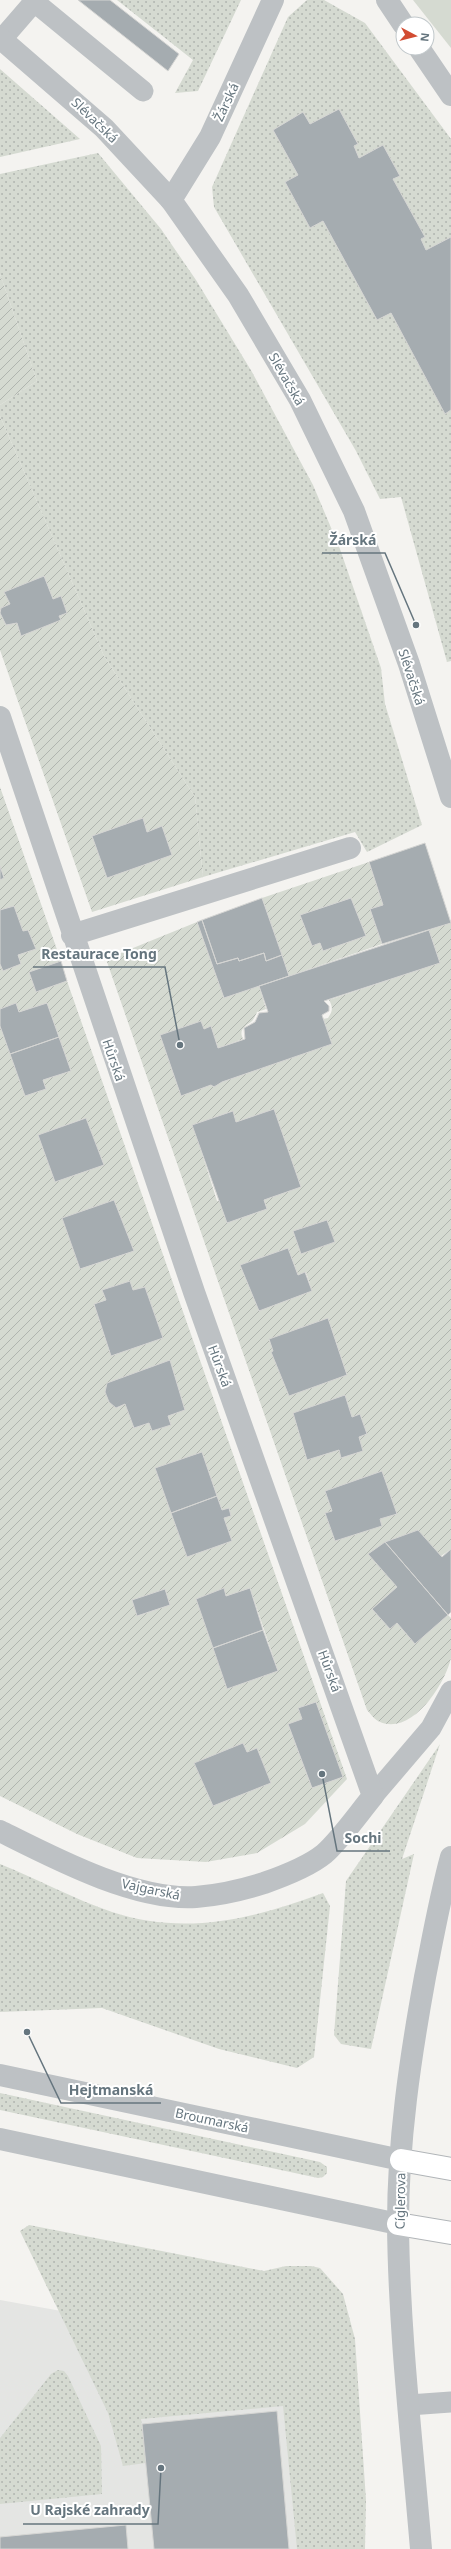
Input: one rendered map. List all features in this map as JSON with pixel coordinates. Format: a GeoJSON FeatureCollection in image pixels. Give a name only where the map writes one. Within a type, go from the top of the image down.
{"type":"FeatureCollection","features":[{"type":"Feature","properties":{"kind":"main road"},"geometry":{"type":"LineString","coordinates":[[401,2160],[451,2169]]}},
{"type":"Feature","properties":{"kind":"main road"},"geometry":{"type":"LineString","coordinates":[[398,2224],[451,2233]]}},
{"type":"Feature","properties":{"kind":"street","name":"Žárská"},"geometry":{"type":"LineString","coordinates":[[171,200],[210,137],[273,0]]}},
{"type":"Feature","properties":{"kind":"street"},"geometry":{"type":"LineString","coordinates":[[387,0],[398,16]]}},
{"type":"Feature","properties":{"kind":"street","name":"Slévačská"},"geometry":{"type":"LineString","coordinates":[[1,38],[88,111],[171,200],[238,295],[300,400],[354,510],[409,664],[451,797]]}},
{"type":"Feature","properties":{"kind":"street"},"geometry":{"type":"LineString","coordinates":[[424,56],[451,95]]}},
{"type":"Feature","properties":{"kind":"street","name":"Hůrská"},"geometry":{"type":"LineString","coordinates":[[0,717],[72,935],[194,1292],[373,1796]]}},
{"type":"Feature","properties":{"kind":"street"},"geometry":{"type":"LineString","coordinates":[[72,935],[350,848]]}},
{"type":"Feature","properties":{"kind":"street","name":"Vajgarská"},"geometry":{"type":"LineString","coordinates":[[0,1831],[91,1874],[137,1889],[169,1896],[196,1897],[239,1891],[283,1877],[324,1854],[373,1796]]}},
{"type":"Feature","properties":{"kind":"street","name":"Cíglerova"},"geometry":{"type":"LineString","coordinates":[[421,2549],[409,2405],[398,2224],[401,2160],[411,2056],[442,1889],[451,1857]]}},
{"type":"Feature","properties":{"kind":"street","name":"Broumarská"},"geometry":{"type":"LineString","coordinates":[[0,2075],[401,2160]]}},
{"type":"Feature","properties":{"kind":"street"},"geometry":{"type":"LineString","coordinates":[[0,2139],[398,2224]]}},
{"type":"Feature","properties":{"kind":"lane"},"geometry":{"type":"LineString","coordinates":[[1,38],[33,1],[143,91]]}},
{"type":"Feature","properties":{"kind":"lane"},"geometry":{"type":"LineString","coordinates":[[373,1796],[431,1728],[451,1691]]}},
{"type":"Feature","properties":{"kind":"lane"},"geometry":{"type":"LineString","coordinates":[[409,2405],[451,2402]]}},
{"type":"Feature","properties":{"kind":"shaded area"},"geometry":{"type":"Polygon","coordinates":[[[117,0],[241,0],[198,91],[175,93],[193,60],[117,0]]]}},
{"type":"Feature","properties":{"kind":"shaded area"},"geometry":{"type":"Polygon","coordinates":[[[307,0],[324,0],[365,23],[451,139],[451,237],[426,250],[421,239],[424,237],[393,179],[400,176],[383,145],[359,158],[354,146],[358,144],[339,109],[310,124],[303,112],[273,130],[298,175],[285,182],[310,228],[323,221],[377,320],[391,313],[445,413],[451,410],[451,661],[447,662],[401,497],[380,499],[356,451],[214,207],[212,187],[288,17],[307,0]]]}},
{"type":"Feature","properties":{"kind":"shaded area"},"geometry":{"type":"Polygon","coordinates":[[[413,0],[451,0],[451,48],[435,28],[435,16],[426,16],[413,0]]]}},
{"type":"Feature","properties":{"kind":"shaded area"},"geometry":{"type":"Polygon","coordinates":[[[0,69],[80,139],[0,157],[0,69]]]}},
{"type":"Feature","properties":{"kind":"shaded area"},"geometry":{"type":"Polygon","coordinates":[[[98,153],[161,229],[196,280],[252,372],[313,485],[340,549],[381,668],[385,704],[422,825],[367,852],[355,832],[203,877],[195,797],[104,656],[0,416],[0,405],[37,381],[0,274],[0,174],[98,153]]]}},
{"type":"Feature","properties":{"kind":"shaded area"},"geometry":{"type":"Polygon","coordinates":[[[0,274],[37,381],[0,405],[0,274]]]}},
{"type":"Feature","properties":{"kind":"shaded area"},"geometry":{"type":"Polygon","coordinates":[[[0,416],[104,656],[195,797],[203,877],[92,912],[0,650],[0,416]],[[44,576],[5,592],[10,604],[1,608],[0,613],[6,625],[17,623],[22,636],[59,616],[44,576]],[[143,818],[92,836],[107,878],[172,855],[162,826],[147,832],[143,818]]]}},
{"type":"Feature","properties":{"kind":"shaded area"},"geometry":{"type":"Polygon","coordinates":[[[0,787],[61,961],[29,972],[36,992],[67,981],[347,1779],[305,1824],[257,1853],[206,1862],[137,1858],[77,1834],[0,1796],[0,1026],[25,1096],[45,1089],[43,1080],[71,1071],[47,1003],[19,1012],[16,1004],[0,1009],[0,964],[3,971],[21,964],[18,955],[35,949],[28,930],[23,931],[0,910],[0,880],[4,878],[0,866],[0,787]],[[85,1118],[38,1135],[55,1182],[104,1165],[85,1118]],[[114,1200],[63,1218],[80,1269],[134,1251],[114,1200]],[[130,1281],[103,1290],[106,1300],[94,1304],[111,1356],[162,1338],[145,1287],[133,1290],[130,1281]],[[170,1360],[108,1383],[106,1393],[107,1398],[117,1408],[125,1404],[149,1423],[152,1431],[168,1416],[185,1410],[170,1360]],[[202,1452],[155,1468],[187,1557],[232,1541],[224,1518],[231,1516],[229,1508],[222,1510],[202,1452]],[[250,1588],[226,1596],[224,1589],[197,1599],[227,1688],[278,1671],[250,1588]],[[165,1589],[132,1601],[138,1616],[170,1605],[165,1589]],[[316,1702],[299,1708],[302,1719],[288,1724],[312,1788],[343,1777],[316,1702]],[[243,1743],[195,1763],[213,1806],[270,1783],[257,1748],[247,1752],[243,1743]]]}},
{"type":"Feature","properties":{"kind":"shaded area"},"geometry":{"type":"Polygon","coordinates":[[[369,862],[383,905],[370,909],[382,944],[289,976],[262,898],[369,862]],[[351,898],[300,915],[312,946],[320,943],[323,951],[365,936],[351,898]]]}},
{"type":"Feature","properties":{"kind":"shaded area"},"geometry":{"type":"Polygon","coordinates":[[[197,922],[224,998],[259,986],[266,1009],[257,1012],[253,1020],[243,1028],[241,1033],[243,1039],[218,1048],[211,1026],[204,1029],[201,1021],[160,1035],[181,1096],[211,1085],[214,1087],[222,1082],[331,1044],[323,1019],[328,1018],[332,1011],[329,1000],[439,963],[429,930],[451,923],[451,1549],[397,1587],[372,1609],[390,1629],[397,1623],[415,1644],[448,1615],[451,1618],[451,1658],[442,1682],[434,1694],[414,1716],[402,1722],[390,1724],[378,1721],[367,1710],[106,959],[197,922]],[[274,1109],[236,1122],[232,1111],[193,1125],[217,1201],[219,1201],[227,1223],[267,1209],[264,1200],[301,1187],[274,1109]],[[327,1220],[293,1231],[334,1242],[327,1220]],[[288,1248],[240,1265],[259,1311],[312,1291],[306,1272],[298,1275],[288,1248]],[[328,1318],[270,1339],[273,1351],[271,1352],[289,1395],[347,1375],[328,1318]],[[345,1396],[293,1413],[307,1460],[339,1450],[342,1458],[363,1451],[359,1437],[367,1434],[360,1414],[352,1417],[345,1396]],[[382,1471],[325,1491],[332,1511],[382,1526],[380,1519],[397,1514],[382,1471]]]}},
{"type":"Feature","properties":{"kind":"shaded area"},"geometry":{"type":"Polygon","coordinates":[[[440,1744],[402,1859],[414,1854],[371,2049],[341,2044],[334,2035],[346,1881],[440,1744]]]}},
{"type":"Feature","properties":{"kind":"shaded area"},"geometry":{"type":"Polygon","coordinates":[[[0,1864],[112,1912],[139,1919],[166,1923],[219,1921],[245,1917],[323,1893],[330,1906],[314,2057],[297,2068],[219,2049],[102,2008],[0,2012],[0,1864]]]}},
{"type":"Feature","properties":{"kind":"shaded area"},"geometry":{"type":"Polygon","coordinates":[[[0,2093],[320,2162],[327,2167],[327,2173],[323,2177],[318,2178],[0,2110],[0,2093]]]}},
{"type":"Feature","properties":{"kind":"shaded area"},"geometry":{"type":"Polygon","coordinates":[[[29,2225],[264,2271],[286,2266],[311,2266],[320,2268],[343,2294],[355,2339],[366,2500],[365,2549],[297,2549],[283,2406],[141,2419],[146,2463],[123,2466],[108,2413],[20,2231],[29,2225]]]}},
{"type":"Feature","properties":{"kind":"shaded area"},"geometry":{"type":"Polygon","coordinates":[[[0,2300],[78,2314],[278,2366],[353,2549],[0,2549],[0,2300]]]}},
{"type":"Feature","properties":{"kind":"shaded area"},"geometry":{"type":"Polygon","coordinates":[[[58,2370],[64,2371],[68,2376],[101,2446],[102,2494],[0,2504],[0,2438],[51,2374],[58,2370]]]}},
{"type":"Feature","properties":{"kind":"building"},"geometry":{"type":"Polygon","coordinates":[[[78,0],[110,0],[179,54],[168,71],[78,0]]]}},
{"type":"Feature","properties":{"kind":"building"},"geometry":{"type":"Polygon","coordinates":[[[339,109],[358,144],[354,146],[359,158],[383,145],[400,176],[393,179],[425,237],[421,239],[426,250],[451,237],[451,410],[445,414],[391,313],[377,320],[323,221],[310,228],[285,182],[298,175],[273,130],[303,112],[310,124],[339,109]]]}},
{"type":"Feature","properties":{"kind":"building"},"geometry":{"type":"Polygon","coordinates":[[[44,576],[53,599],[61,596],[67,613],[59,616],[61,620],[21,636],[17,623],[6,625],[0,613],[1,608],[10,604],[4,592],[44,576]]]}},
{"type":"Feature","properties":{"kind":"building"},"geometry":{"type":"Polygon","coordinates":[[[143,818],[147,832],[162,826],[172,855],[107,878],[92,836],[143,818]]]}},
{"type":"Feature","properties":{"kind":"building"},"geometry":{"type":"Polygon","coordinates":[[[425,843],[451,923],[382,944],[370,909],[383,905],[369,862],[425,843]]]}},
{"type":"Feature","properties":{"kind":"building"},"geometry":{"type":"Polygon","coordinates":[[[0,866],[4,878],[0,880],[0,866]]]}},
{"type":"Feature","properties":{"kind":"building"},"geometry":{"type":"Polygon","coordinates":[[[262,898],[282,955],[266,961],[264,953],[239,961],[238,958],[217,964],[202,920],[262,898]]]}},
{"type":"Feature","properties":{"kind":"building"},"geometry":{"type":"Polygon","coordinates":[[[351,898],[366,936],[323,951],[320,943],[312,946],[300,915],[351,898]]]}},
{"type":"Feature","properties":{"kind":"building"},"geometry":{"type":"Polygon","coordinates":[[[14,906],[23,931],[28,930],[36,949],[18,955],[21,964],[3,971],[0,964],[0,910],[14,906]]]}},
{"type":"Feature","properties":{"kind":"building"},"geometry":{"type":"Polygon","coordinates":[[[202,920],[217,964],[238,958],[239,961],[264,953],[266,961],[282,955],[289,976],[224,998],[197,922],[202,920]]]}},
{"type":"Feature","properties":{"kind":"building"},"geometry":{"type":"Polygon","coordinates":[[[429,930],[440,963],[324,1001],[329,1006],[329,1011],[322,1015],[332,1044],[222,1082],[214,1087],[211,1085],[181,1096],[160,1035],[201,1021],[204,1029],[211,1026],[218,1048],[245,1039],[244,1028],[255,1022],[259,1013],[268,1012],[259,986],[429,930]]]}},
{"type":"Feature","properties":{"kind":"building"},"geometry":{"type":"Polygon","coordinates":[[[61,961],[67,981],[36,992],[29,972],[61,961]]]}},
{"type":"Feature","properties":{"kind":"building"},"geometry":{"type":"Polygon","coordinates":[[[16,1003],[19,1012],[47,1003],[59,1037],[10,1054],[0,1026],[0,1009],[16,1003]]]}},
{"type":"Feature","properties":{"kind":"building"},"geometry":{"type":"Polygon","coordinates":[[[59,1037],[71,1071],[43,1080],[46,1089],[25,1096],[10,1054],[59,1037]]]}},
{"type":"Feature","properties":{"kind":"building"},"geometry":{"type":"Polygon","coordinates":[[[274,1109],[301,1187],[264,1200],[267,1209],[227,1223],[192,1125],[233,1111],[236,1122],[274,1109]]]}},
{"type":"Feature","properties":{"kind":"building"},"geometry":{"type":"Polygon","coordinates":[[[86,1118],[104,1165],[55,1182],[38,1135],[86,1118]]]}},
{"type":"Feature","properties":{"kind":"building"},"geometry":{"type":"Polygon","coordinates":[[[114,1200],[134,1251],[80,1269],[62,1218],[114,1200]]]}},
{"type":"Feature","properties":{"kind":"building"},"geometry":{"type":"Polygon","coordinates":[[[327,1220],[335,1242],[301,1254],[293,1231],[327,1220]]]}},
{"type":"Feature","properties":{"kind":"building"},"geometry":{"type":"Polygon","coordinates":[[[288,1248],[298,1275],[305,1272],[312,1291],[259,1311],[240,1265],[288,1248]]]}},
{"type":"Feature","properties":{"kind":"building"},"geometry":{"type":"Polygon","coordinates":[[[130,1281],[133,1290],[145,1287],[163,1338],[111,1356],[94,1304],[106,1300],[102,1290],[130,1281]]]}},
{"type":"Feature","properties":{"kind":"building"},"geometry":{"type":"Polygon","coordinates":[[[328,1318],[347,1375],[289,1396],[271,1352],[273,1351],[269,1339],[328,1318]]]}},
{"type":"Feature","properties":{"kind":"building"},"geometry":{"type":"Polygon","coordinates":[[[170,1360],[185,1410],[168,1416],[171,1425],[152,1431],[149,1423],[134,1428],[125,1404],[116,1408],[109,1402],[105,1392],[107,1383],[170,1360]]]}},
{"type":"Feature","properties":{"kind":"building"},"geometry":{"type":"Polygon","coordinates":[[[345,1395],[352,1417],[360,1414],[367,1434],[359,1437],[363,1451],[341,1458],[339,1450],[307,1460],[293,1413],[345,1395]]]}},
{"type":"Feature","properties":{"kind":"building"},"geometry":{"type":"Polygon","coordinates":[[[202,1452],[217,1496],[171,1513],[155,1468],[202,1452]]]}},
{"type":"Feature","properties":{"kind":"building"},"geometry":{"type":"Polygon","coordinates":[[[382,1471],[397,1514],[380,1519],[382,1526],[335,1541],[325,1513],[332,1511],[325,1491],[382,1471]]]}},
{"type":"Feature","properties":{"kind":"building"},"geometry":{"type":"Polygon","coordinates":[[[217,1496],[222,1510],[229,1508],[231,1516],[224,1518],[232,1541],[187,1557],[171,1513],[217,1496]]]}},
{"type":"Feature","properties":{"kind":"building"},"geometry":{"type":"Polygon","coordinates":[[[418,1530],[442,1557],[451,1549],[451,1612],[448,1615],[385,1542],[418,1530]]]}},
{"type":"Feature","properties":{"kind":"building"},"geometry":{"type":"Polygon","coordinates":[[[385,1542],[448,1615],[415,1644],[397,1623],[390,1629],[372,1609],[397,1587],[368,1554],[385,1542]]]}},
{"type":"Feature","properties":{"kind":"building"},"geometry":{"type":"Polygon","coordinates":[[[224,1588],[226,1596],[250,1588],[263,1630],[213,1648],[196,1599],[224,1588]]]}},
{"type":"Feature","properties":{"kind":"building"},"geometry":{"type":"Polygon","coordinates":[[[165,1589],[170,1605],[137,1616],[132,1600],[165,1589]]]}},
{"type":"Feature","properties":{"kind":"building"},"geometry":{"type":"Polygon","coordinates":[[[263,1630],[278,1671],[227,1689],[213,1648],[263,1630]]]}},
{"type":"Feature","properties":{"kind":"building"},"geometry":{"type":"Polygon","coordinates":[[[316,1702],[343,1777],[312,1788],[288,1724],[302,1719],[298,1708],[316,1702]]]}},
{"type":"Feature","properties":{"kind":"building"},"geometry":{"type":"Polygon","coordinates":[[[243,1743],[247,1752],[257,1748],[271,1783],[213,1806],[194,1763],[243,1743]]]}},
{"type":"Feature","properties":{"kind":"building"},"geometry":{"type":"Polygon","coordinates":[[[277,2411],[289,2549],[154,2549],[142,2424],[277,2411]]]}},
{"type":"Feature","properties":{"kind":"building"},"geometry":{"type":"Polygon","coordinates":[[[126,2525],[128,2549],[0,2549],[0,2537],[126,2525]]]}},
{"type":"Feature","properties":{"kind":"place","name":"Žárská"},"geometry":{"type":"Point","coordinates":[416,625]}},
{"type":"Feature","properties":{"kind":"place","name":"Restaurace Tong"},"geometry":{"type":"Point","coordinates":[180,1045]}},
{"type":"Feature","properties":{"kind":"place","name":"Sochi"},"geometry":{"type":"Point","coordinates":[322,1774]}},
{"type":"Feature","properties":{"kind":"place","name":"Hejtmanská"},"geometry":{"type":"Point","coordinates":[27,2032]}},
{"type":"Feature","properties":{"kind":"place","name":"U Rajské zahrady"},"geometry":{"type":"Point","coordinates":[161,2468]}}]}
